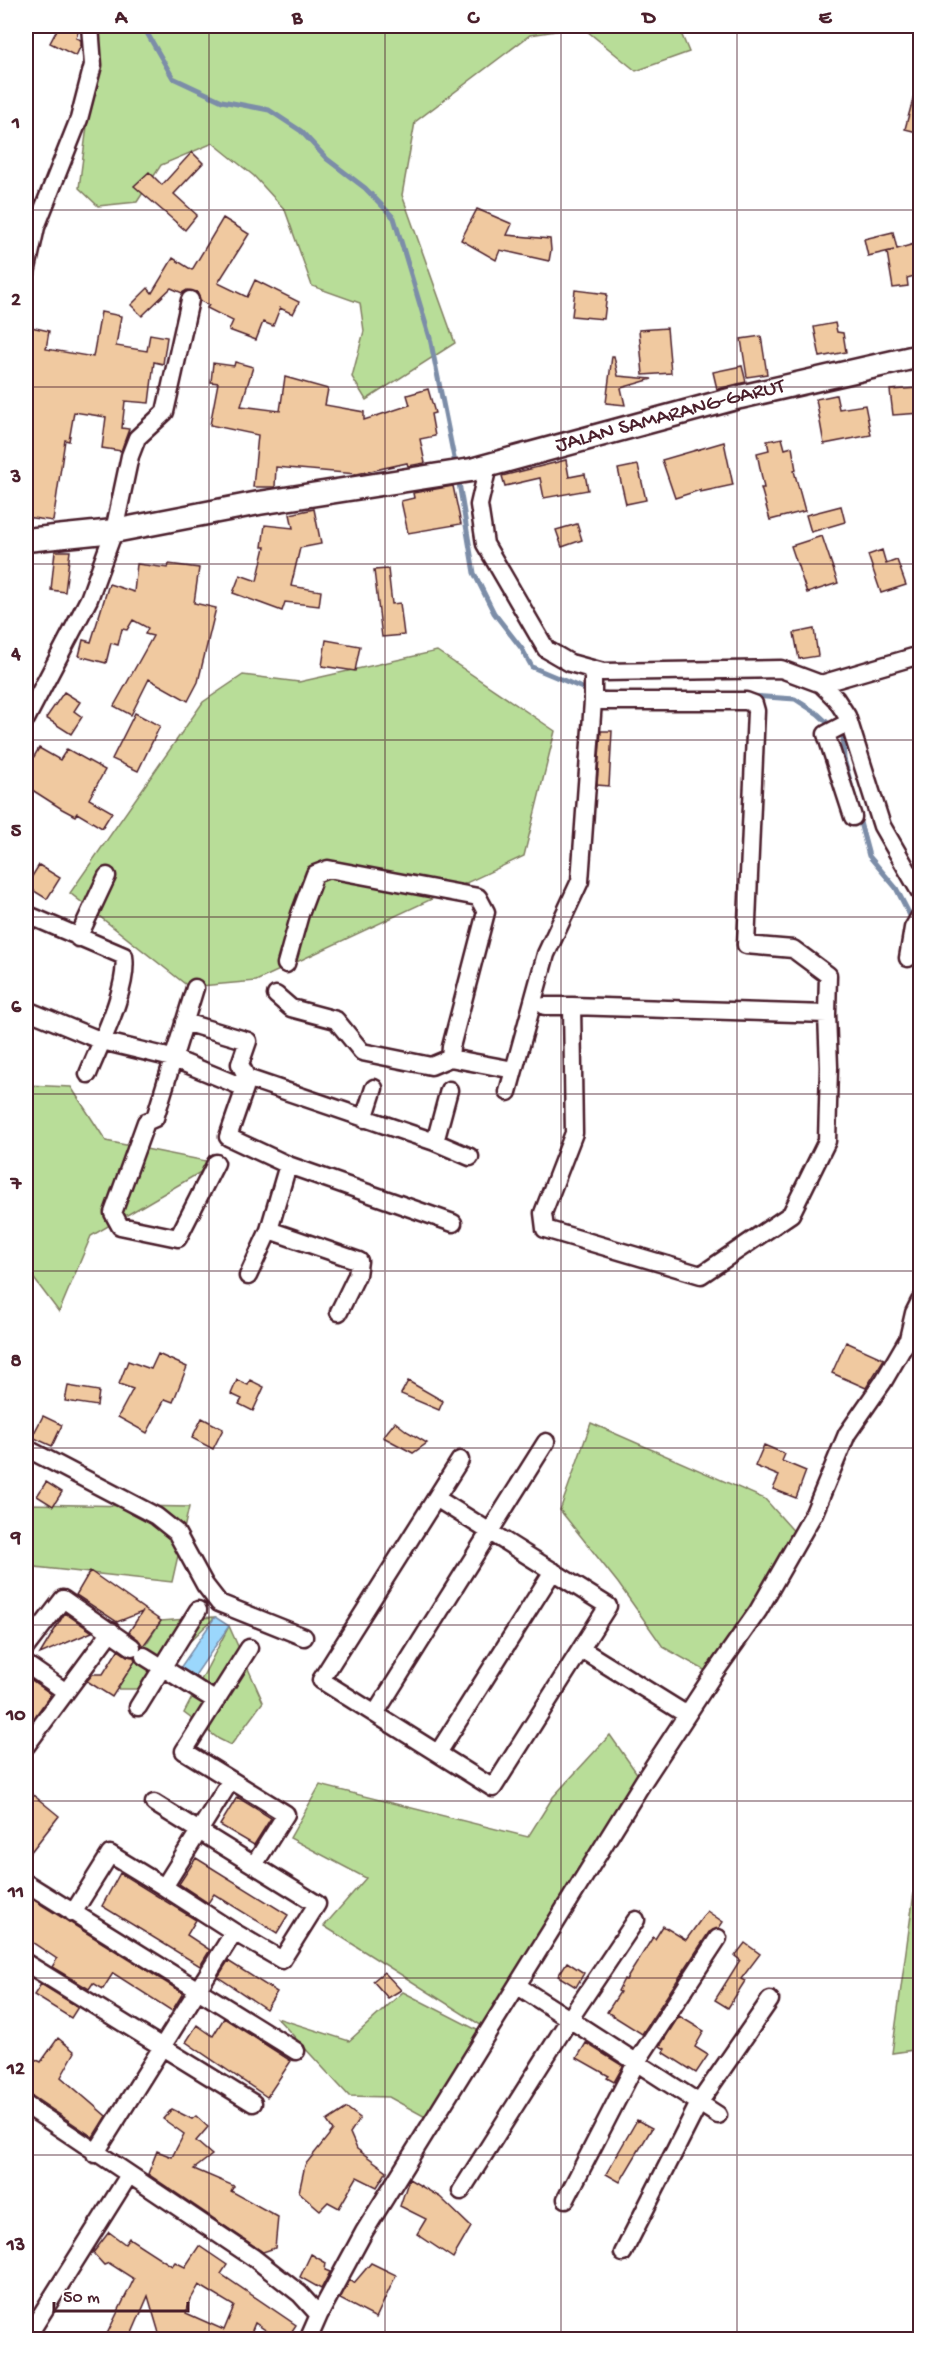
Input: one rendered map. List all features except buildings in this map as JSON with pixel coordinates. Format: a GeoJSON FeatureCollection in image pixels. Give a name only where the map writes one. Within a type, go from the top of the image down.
{"type":"FeatureCollection","features":[{"type":"Feature","properties":{"kind":"main road","name":"JALAN SAMARANG-GARUT"},"geometry":{"type":"LineString","coordinates":[[26,540],[114,531],[259,503],[421,480],[480,468],[740,397],[921,356]]}},
{"type":"Feature","properties":{"kind":"street"},"geometry":{"type":"LineString","coordinates":[[26,273],[36,227],[79,119],[93,65],[90,26]]}},
{"type":"Feature","properties":{"kind":"street"},"geometry":{"type":"LineString","coordinates":[[26,719],[89,599],[114,531],[130,456],[137,438],[165,412],[168,405],[190,300]]}},
{"type":"Feature","properties":{"kind":"street"},"geometry":{"type":"LineString","coordinates":[[480,468],[479,505],[485,544],[546,649],[591,673],[781,669],[821,684],[836,699],[839,727],[882,826],[921,892]]}},
{"type":"Feature","properties":{"kind":"street"},"geometry":{"type":"LineString","coordinates":[[821,684],[921,655]]}},
{"type":"Feature","properties":{"kind":"street"},"geometry":{"type":"LineString","coordinates":[[508,1092],[546,954],[580,881],[593,701],[591,673]]}},
{"type":"Feature","properties":{"kind":"street"},"geometry":{"type":"LineString","coordinates":[[572,1006],[574,1133],[543,1213],[545,1229],[702,1275],[791,1214],[827,1141],[830,1067],[827,1014],[828,975],[793,949],[746,945],[756,711],[754,704],[746,701],[593,701]]}},
{"type":"Feature","properties":{"kind":"street"},"geometry":{"type":"LineString","coordinates":[[839,727],[826,734],[853,817]]}},
{"type":"Feature","properties":{"kind":"street"},"geometry":{"type":"LineString","coordinates":[[286,964],[300,914],[315,874],[328,869],[477,897],[486,912],[450,1058]]}},
{"type":"Feature","properties":{"kind":"street"},"geometry":{"type":"LineString","coordinates":[[78,938],[107,876]]}},
{"type":"Feature","properties":{"kind":"street"},"geometry":{"type":"LineString","coordinates":[[26,914],[124,956],[126,967],[121,990],[88,1074]]}},
{"type":"Feature","properties":{"kind":"street"},"geometry":{"type":"LineString","coordinates":[[908,958],[917,922]]}},
{"type":"Feature","properties":{"kind":"street"},"geometry":{"type":"LineString","coordinates":[[184,1022],[248,1041],[240,1064],[246,1083],[228,1137],[178,1238],[120,1226],[113,1213],[146,1122],[155,1118],[172,1058],[195,988]]}},
{"type":"Feature","properties":{"kind":"street"},"geometry":{"type":"LineString","coordinates":[[276,995],[291,1008],[336,1020],[362,1052],[431,1066],[450,1058],[514,1070]]}},
{"type":"Feature","properties":{"kind":"street"},"geometry":{"type":"LineString","coordinates":[[545,1006],[827,1014]]}},
{"type":"Feature","properties":{"kind":"street"},"geometry":{"type":"LineString","coordinates":[[29,1011],[102,1041],[172,1058],[435,1142],[470,1157]]}},
{"type":"Feature","properties":{"kind":"street"},"geometry":{"type":"LineString","coordinates":[[364,1119],[374,1088]]}},
{"type":"Feature","properties":{"kind":"street"},"geometry":{"type":"LineString","coordinates":[[435,1142],[449,1090]]}},
{"type":"Feature","properties":{"kind":"street"},"geometry":{"type":"LineString","coordinates":[[228,1137],[288,1166],[453,1223]]}},
{"type":"Feature","properties":{"kind":"street"},"geometry":{"type":"LineString","coordinates":[[248,1276],[269,1230],[288,1166]]}},
{"type":"Feature","properties":{"kind":"street"},"geometry":{"type":"LineString","coordinates":[[269,1230],[359,1261],[357,1275],[339,1312]]}},
{"type":"Feature","properties":{"kind":"street"},"geometry":{"type":"LineString","coordinates":[[308,2340],[364,2232],[687,1715],[758,1611],[814,1513],[847,1434],[883,1382],[908,1339],[914,1313],[921,1301]]}},
{"type":"Feature","properties":{"kind":"street"},"geometry":{"type":"LineString","coordinates":[[375,1714],[546,1442]]}},
{"type":"Feature","properties":{"kind":"street"},"geometry":{"type":"LineString","coordinates":[[26,1448],[156,1516],[176,1532],[205,1585],[219,1603],[304,1637]]}},
{"type":"Feature","properties":{"kind":"street"},"geometry":{"type":"LineString","coordinates":[[436,1498],[608,1606],[493,1788],[321,1680],[460,1460]]}},
{"type":"Feature","properties":{"kind":"street"},"geometry":{"type":"LineString","coordinates":[[438,1753],[553,1571]]}},
{"type":"Feature","properties":{"kind":"street"},"geometry":{"type":"LineString","coordinates":[[26,1647],[63,1599],[138,1652],[216,1701]]}},
{"type":"Feature","properties":{"kind":"street"},"geometry":{"type":"LineString","coordinates":[[138,1707],[198,1610]]}},
{"type":"Feature","properties":{"kind":"street"},"geometry":{"type":"LineString","coordinates":[[26,1746],[111,1631]]}},
{"type":"Feature","properties":{"kind":"street"},"geometry":{"type":"LineString","coordinates":[[249,1648],[184,1752],[286,1814],[254,1865]]}},
{"type":"Feature","properties":{"kind":"street"},"geometry":{"type":"LineString","coordinates":[[581,1649],[687,1715]]}},
{"type":"Feature","properties":{"kind":"street"},"geometry":{"type":"LineString","coordinates":[[26,1664],[66,1692]]}},
{"type":"Feature","properties":{"kind":"street"},"geometry":{"type":"LineString","coordinates":[[164,1887],[231,1780]]}},
{"type":"Feature","properties":{"kind":"street"},"geometry":{"type":"LineString","coordinates":[[74,1913],[110,1854],[282,1960],[317,1904],[154,1803]]}},
{"type":"Feature","properties":{"kind":"street"},"geometry":{"type":"LineString","coordinates":[[26,1883],[296,2051]]}},
{"type":"Feature","properties":{"kind":"street"},"geometry":{"type":"LineString","coordinates":[[461,2191],[569,2020],[636,1920]]}},
{"type":"Feature","properties":{"kind":"street"},"geometry":{"type":"LineString","coordinates":[[95,2154],[234,1932]]}},
{"type":"Feature","properties":{"kind":"street"},"geometry":{"type":"LineString","coordinates":[[566,2199],[636,2064],[718,1938]]}},
{"type":"Feature","properties":{"kind":"street"},"geometry":{"type":"LineString","coordinates":[[26,1963],[253,2103]]}},
{"type":"Feature","properties":{"kind":"street"},"geometry":{"type":"LineString","coordinates":[[518,1986],[718,2115]]}},
{"type":"Feature","properties":{"kind":"street"},"geometry":{"type":"LineString","coordinates":[[623,2253],[699,2103],[770,2000]]}},
{"type":"Feature","properties":{"kind":"street"},"geometry":{"type":"LineString","coordinates":[[26,2105],[95,2154],[254,2258],[300,2294],[319,2315]]}},
{"type":"Feature","properties":{"kind":"street"},"geometry":{"type":"LineString","coordinates":[[26,2339],[129,2175]]}},
{"type":"Feature","properties":{"kind":"green space"},"geometry":{"type":"Polygon","coordinates":[[[100,26],[678,26],[689,52],[636,71],[582,27],[530,35],[415,122],[402,195],[455,343],[366,400],[352,377],[364,331],[360,303],[312,286],[285,210],[254,176],[213,143],[161,165],[137,202],[98,206],[79,188],[100,26]]]}},
{"type":"Feature","properties":{"kind":"green space"},"geometry":{"type":"Polygon","coordinates":[[[437,651],[555,731],[524,856],[256,981],[189,987],[70,893],[203,702],[243,675],[299,682],[437,651]]]}},
{"type":"Feature","properties":{"kind":"green space"},"geometry":{"type":"Polygon","coordinates":[[[26,1085],[71,1087],[106,1141],[216,1163],[91,1236],[59,1312],[26,1268],[26,1085]]]}},
{"type":"Feature","properties":{"kind":"green space"},"geometry":{"type":"Polygon","coordinates":[[[591,1423],[765,1499],[798,1536],[713,1675],[663,1647],[618,1583],[560,1510],[591,1423]]]}},
{"type":"Feature","properties":{"kind":"green space"},"geometry":{"type":"Polygon","coordinates":[[[26,1504],[189,1507],[172,1582],[26,1566],[26,1504]]]}},
{"type":"Feature","properties":{"kind":"green space"},"geometry":{"type":"Polygon","coordinates":[[[215,1617],[141,1689],[117,1689],[161,1621],[215,1617]]]}},
{"type":"Feature","properties":{"kind":"green space"},"geometry":{"type":"Polygon","coordinates":[[[229,1626],[263,1702],[231,1745],[184,1713],[229,1626]]]}},
{"type":"Feature","properties":{"kind":"green space"},"geometry":{"type":"Polygon","coordinates":[[[610,1735],[643,1782],[490,2031],[324,1926],[366,1878],[290,1838],[320,1785],[528,1837],[553,1797],[610,1735]]]}},
{"type":"Feature","properties":{"kind":"green space"},"geometry":{"type":"Polygon","coordinates":[[[920,1849],[920,2049],[892,2053],[920,1849]]]}},
{"type":"Feature","properties":{"kind":"green space"},"geometry":{"type":"Polygon","coordinates":[[[403,1992],[483,2033],[429,2119],[389,2097],[349,2096],[277,2018],[349,2041],[403,1992]]]}},
{"type":"Feature","properties":{"kind":"water"},"geometry":{"type":"Polygon","coordinates":[[[215,1617],[229,1626],[194,1677],[180,1668],[215,1617]]]}},
{"type":"Feature","properties":{"kind":"waterway"},"geometry":{"type":"LineString","coordinates":[[143,26],[173,78],[222,101],[269,110],[301,131],[327,159],[365,188],[394,218],[430,338],[456,468]]}},
{"type":"Feature","properties":{"kind":"waterway"},"geometry":{"type":"LineString","coordinates":[[458,477],[474,573],[494,613],[522,649],[532,667],[587,690],[610,694]]}},
{"type":"Feature","properties":{"kind":"waterway"},"geometry":{"type":"LineString","coordinates":[[751,696],[795,699],[818,714],[843,737],[844,759],[856,803]]}},
{"type":"Feature","properties":{"kind":"waterway"},"geometry":{"type":"LineString","coordinates":[[858,815],[869,856],[896,888],[920,935]]}}]}
